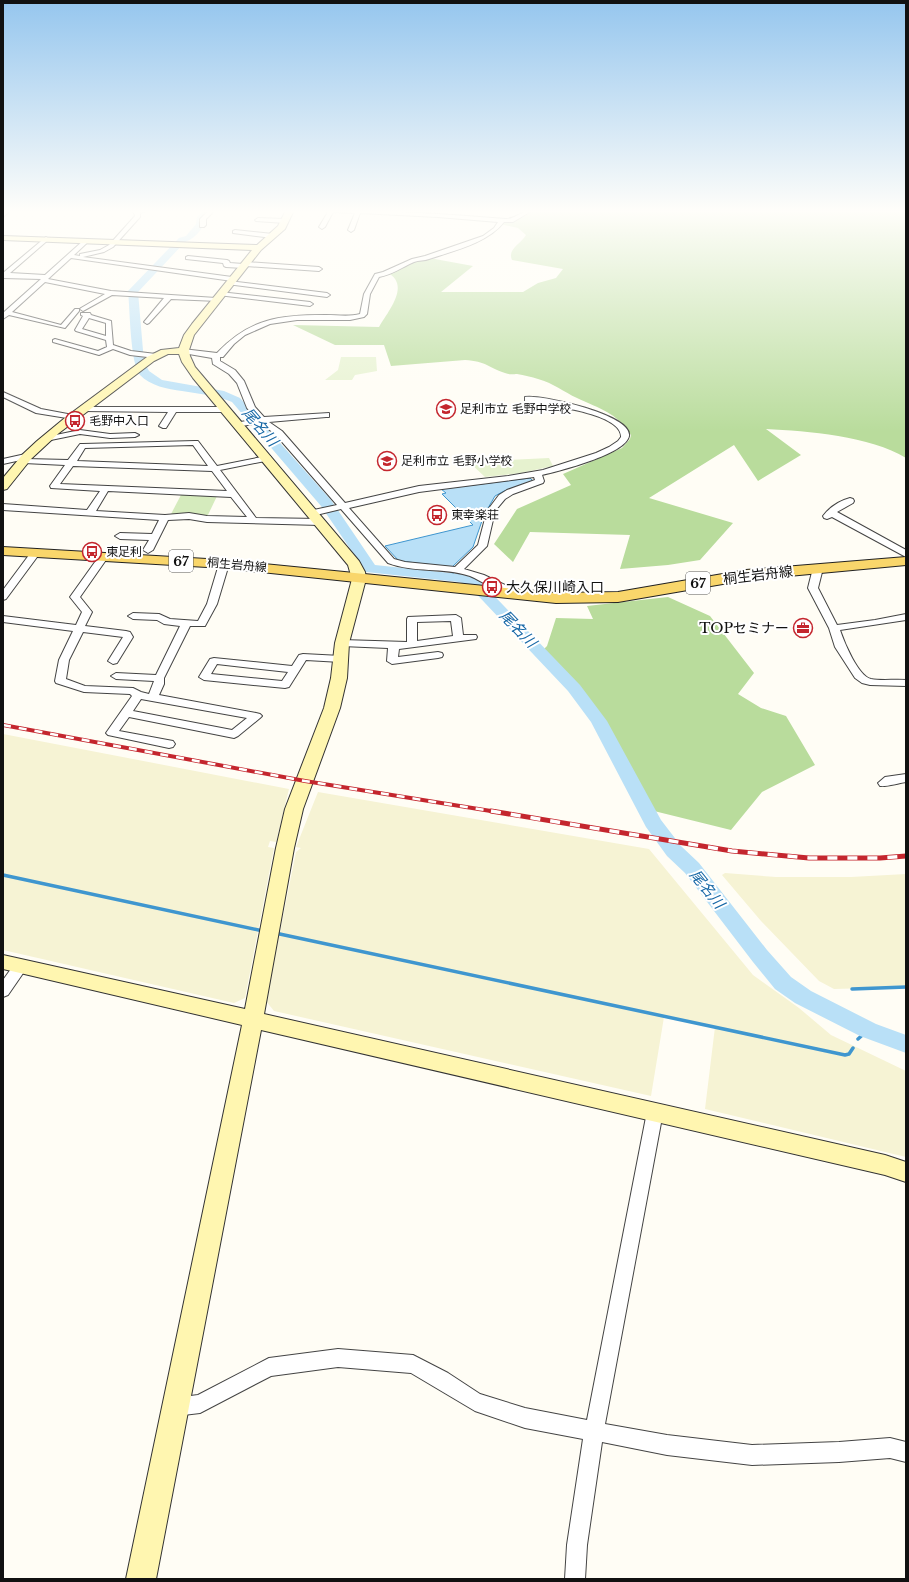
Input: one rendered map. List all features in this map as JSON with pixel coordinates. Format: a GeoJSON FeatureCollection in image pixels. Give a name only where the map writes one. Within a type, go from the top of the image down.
{"type":"FeatureCollection","features":[{"type":"Feature","properties":{"kind":"main road","name":"桐生岩舟線"},"geometry":{"type":"LineString","coordinates":[[3,551],[224,564],[556,598],[618,597],[731,577],[906,561]]}},
{"type":"Feature","properties":{"kind":"street"},"geometry":{"type":"LineString","coordinates":[[5,315],[39,284]]}},
{"type":"Feature","properties":{"kind":"street"},"geometry":{"type":"LineString","coordinates":[[71,284],[111,293],[170,297],[218,297],[310,304]]}},
{"type":"Feature","properties":{"kind":"street"},"geometry":{"type":"LineString","coordinates":[[141,1579],[254,1019],[285,848],[294,808],[332,708],[339,678],[341,651],[359,579],[358,572],[354,564],[318,516],[267,458],[242,424],[224,410],[188,364],[183,351],[183,345],[189,333],[229,284]]}},
{"type":"Feature","properties":{"kind":"street"},"geometry":{"type":"LineString","coordinates":[[250,284],[327,295]]}},
{"type":"Feature","properties":{"kind":"street"},"geometry":{"type":"LineString","coordinates":[[3,486],[13,472],[46,439],[156,356],[167,352],[183,351],[216,356],[220,354],[237,336],[273,320],[293,317],[351,318],[362,316],[364,314],[366,294],[372,284]]}},
{"type":"Feature","properties":{"kind":"street"},"geometry":{"type":"LineString","coordinates":[[5,315],[63,326],[78,311],[111,293]]}},
{"type":"Feature","properties":{"kind":"street"},"geometry":{"type":"LineString","coordinates":[[147,322],[170,297]]}},
{"type":"Feature","properties":{"kind":"street"},"geometry":{"type":"LineString","coordinates":[[78,311],[88,314],[87,316],[109,322],[110,346],[130,353],[156,356]]}},
{"type":"Feature","properties":{"kind":"street"},"geometry":{"type":"LineString","coordinates":[[87,316],[78,330],[109,339]]}},
{"type":"Feature","properties":{"kind":"street"},"geometry":{"type":"LineString","coordinates":[[55,341],[99,353],[113,347]]}},
{"type":"Feature","properties":{"kind":"street"},"geometry":{"type":"LineString","coordinates":[[216,356],[216,362],[232,372],[241,383],[251,408],[261,420],[279,433],[340,507],[391,561],[395,563],[458,569],[480,576],[491,583],[516,594]]}},
{"type":"Feature","properties":{"kind":"street"},"geometry":{"type":"LineString","coordinates":[[4,394],[38,410],[73,418]]}},
{"type":"Feature","properties":{"kind":"street"},"geometry":{"type":"LineString","coordinates":[[3,507],[165,518],[189,516],[207,519],[254,521],[318,516],[340,507],[429,488],[536,474],[558,469],[603,453],[621,442],[625,435],[623,430],[618,425],[596,414],[545,401],[528,399]]}},
{"type":"Feature","properties":{"kind":"street"},"geometry":{"type":"LineString","coordinates":[[84,409],[173,410],[220,408],[224,410]]}},
{"type":"Feature","properties":{"kind":"street"},"geometry":{"type":"LineString","coordinates":[[163,426],[173,410]]}},
{"type":"Feature","properties":{"kind":"street"},"geometry":{"type":"LineString","coordinates":[[242,424],[261,420],[326,415]]}},
{"type":"Feature","properties":{"kind":"street"},"geometry":{"type":"LineString","coordinates":[[46,439],[80,432],[110,436],[135,435]]}},
{"type":"Feature","properties":{"kind":"street"},"geometry":{"type":"LineString","coordinates":[[233,494],[54,486],[83,446],[195,443],[254,521]]}},
{"type":"Feature","properties":{"kind":"street"},"geometry":{"type":"LineString","coordinates":[[3,462],[27,458],[70,463],[214,469],[267,458]]}},
{"type":"Feature","properties":{"kind":"street"},"geometry":{"type":"LineString","coordinates":[[458,569],[482,546],[491,511],[502,497],[510,492],[540,481],[536,474]]}},
{"type":"Feature","properties":{"kind":"street"},"geometry":{"type":"LineString","coordinates":[[90,513],[106,488]]}},
{"type":"Feature","properties":{"kind":"street"},"geometry":{"type":"LineString","coordinates":[[850,500],[829,514],[906,554]]}},
{"type":"Feature","properties":{"kind":"street"},"geometry":{"type":"LineString","coordinates":[[148,550],[165,518]]}},
{"type":"Feature","properties":{"kind":"street"},"geometry":{"type":"LineString","coordinates":[[120,536],[155,537]]}},
{"type":"Feature","properties":{"kind":"street"},"geometry":{"type":"LineString","coordinates":[[3,597],[35,553]]}},
{"type":"Feature","properties":{"kind":"street"},"geometry":{"type":"LineString","coordinates":[[103,557],[75,597],[87,612],[64,660],[60,681],[84,689],[133,691],[138,695],[152,698],[256,716],[234,734],[126,714]]}},
{"type":"Feature","properties":{"kind":"street"},"geometry":{"type":"LineString","coordinates":[[133,616],[159,617],[168,622],[201,624],[205,620],[224,564]]}},
{"type":"Feature","properties":{"kind":"street"},"geometry":{"type":"LineString","coordinates":[[818,568],[812,588],[834,628],[840,647],[862,678],[870,682],[906,683]]}},
{"type":"Feature","properties":{"kind":"street"},"geometry":{"type":"LineString","coordinates":[[834,628],[875,623],[906,617]]}},
{"type":"Feature","properties":{"kind":"street"},"geometry":{"type":"LineString","coordinates":[[412,645],[412,619],[456,618],[458,639]]}},
{"type":"Feature","properties":{"kind":"street"},"geometry":{"type":"LineString","coordinates":[[3,619],[126,634],[128,637],[113,661]]}},
{"type":"Feature","properties":{"kind":"street"},"geometry":{"type":"LineString","coordinates":[[152,698],[159,684],[159,678],[187,623]]}},
{"type":"Feature","properties":{"kind":"street"},"geometry":{"type":"LineString","coordinates":[[295,668],[214,661],[204,677],[285,685],[302,657],[341,651],[412,645],[472,637]]}},
{"type":"Feature","properties":{"kind":"street"},"geometry":{"type":"LineString","coordinates":[[394,646],[392,661],[438,655]]}},
{"type":"Feature","properties":{"kind":"street"},"geometry":{"type":"LineString","coordinates":[[116,676],[159,678]]}},
{"type":"Feature","properties":{"kind":"street"},"geometry":{"type":"LineString","coordinates":[[138,695],[112,733],[169,744]]}},
{"type":"Feature","properties":{"kind":"street"},"geometry":{"type":"LineString","coordinates":[[884,783],[889,780],[906,778]]}},
{"type":"Feature","properties":{"kind":"street"},"geometry":{"type":"LineString","coordinates":[[3,991],[12,964],[655,1112],[906,1172]]}},
{"type":"Feature","properties":{"kind":"street"},"geometry":{"type":"LineString","coordinates":[[575,1579],[577,1545],[594,1432],[655,1112]]}},
{"type":"Feature","properties":{"kind":"street"},"geometry":{"type":"LineString","coordinates":[[175,1407],[200,1404],[269,1367],[338,1358],[413,1364],[476,1402],[525,1418],[667,1445],[752,1455],[839,1452],[890,1448],[906,1452]]}},
{"type":"Feature","properties":{"kind":"shaded area"},"geometry":{"type":"Polygon","coordinates":[[[3,734],[289,789],[276,842],[270,841],[268,847],[274,848],[245,998],[234,1003],[3,950],[3,734]]]}},
{"type":"Feature","properties":{"kind":"shaded area"},"geometry":{"type":"Polygon","coordinates":[[[318,792],[649,849],[753,975],[799,1008],[831,1035],[906,1071],[906,1157],[705,1109],[715,1027],[664,1017],[651,1096],[274,1011],[266,1001],[296,852],[301,848],[296,847],[318,792]]]}},
{"type":"Feature","properties":{"kind":"shaded area"},"geometry":{"type":"Polygon","coordinates":[[[725,873],[776,877],[851,877],[906,874],[906,987],[834,989],[819,981],[761,921],[722,875],[725,873]]]}},
{"type":"Feature","properties":{"kind":"green space"},"geometry":{"type":"Polygon","coordinates":[[[397,284],[451,284],[441,292],[523,292],[537,284],[906,284],[906,458],[875,444],[838,436],[801,431],[766,429],[801,455],[758,481],[734,445],[649,498],[733,523],[700,560],[668,565],[620,569],[630,535],[530,532],[513,562],[494,544],[517,509],[571,485],[563,474],[622,448],[630,439],[631,435],[625,427],[613,416],[600,408],[536,378],[520,374],[507,374],[483,363],[465,360],[391,366],[384,345],[335,345],[293,325],[379,327],[396,298],[398,290],[397,284]]]}},
{"type":"Feature","properties":{"kind":"green space"},"geometry":{"type":"Polygon","coordinates":[[[341,357],[376,357],[377,371],[355,375],[352,380],[325,380],[338,370],[341,357]]]}},
{"type":"Feature","properties":{"kind":"green space"},"geometry":{"type":"Polygon","coordinates":[[[549,458],[553,466],[521,473],[485,477],[469,462],[549,458]]]}},
{"type":"Feature","properties":{"kind":"green space"},"geometry":{"type":"Polygon","coordinates":[[[182,493],[218,494],[207,517],[170,516],[182,493]]]}},
{"type":"Feature","properties":{"kind":"green space"},"geometry":{"type":"Polygon","coordinates":[[[668,597],[710,616],[754,673],[738,694],[761,708],[786,716],[815,765],[762,792],[731,830],[654,811],[602,721],[589,702],[543,650],[547,646],[556,618],[593,619],[587,606],[668,597]]]}},
{"type":"Feature","properties":{"kind":"water"},"geometry":{"type":"Polygon","coordinates":[[[530,478],[533,481],[504,491],[495,496],[484,515],[473,547],[452,567],[399,561],[385,546],[473,525],[442,494],[446,493],[441,489],[530,478]]]}},
{"type":"Feature","properties":{"kind":"waterway","name":"尾名川"},"geometry":{"type":"LineString","coordinates":[[140,284],[133,291],[139,362],[144,373],[158,382],[172,386],[224,394],[236,400],[326,503],[371,569],[460,578],[473,582],[574,688],[599,721],[653,823],[674,851],[692,868],[760,956],[783,983],[803,997],[868,1030],[906,1044]]}},
{"type":"Feature","properties":{"kind":"waterway","name":"尾名川"},"geometry":{"type":"LineString","coordinates":[[452,577],[453,572]]}},
{"type":"Feature","properties":{"kind":"waterway"},"geometry":{"type":"LineString","coordinates":[[3,875],[263,931]]}},
{"type":"Feature","properties":{"kind":"waterway"},"geometry":{"type":"LineString","coordinates":[[275,933],[845,1055],[849,1054],[853,1048]]}},
{"type":"Feature","properties":{"kind":"waterway"},"geometry":{"type":"LineString","coordinates":[[852,989],[906,987]]}},
{"type":"Feature","properties":{"kind":"waterway"},"geometry":{"type":"LineString","coordinates":[[858,1039],[868,1030]]}},
{"type":"Feature","properties":{"kind":"railway"},"geometry":{"type":"LineString","coordinates":[[3,725],[305,781],[497,812]]}},
{"type":"Feature","properties":{"kind":"railway"},"geometry":{"type":"LineString","coordinates":[[491,811],[732,851],[809,858],[880,858],[906,856]]}},
{"type":"Feature","properties":{"kind":"place","name":"足利市立 毛野中学校"},"geometry":{"type":"Point","coordinates":[446,409]}},
{"type":"Feature","properties":{"kind":"place","name":"毛野中入口"},"geometry":{"type":"Point","coordinates":[75,421]}},
{"type":"Feature","properties":{"kind":"place","name":"足利市立 毛野小学校"},"geometry":{"type":"Point","coordinates":[387,461]}},
{"type":"Feature","properties":{"kind":"place","name":"東幸楽荘"},"geometry":{"type":"Point","coordinates":[437,515]}},
{"type":"Feature","properties":{"kind":"place","name":"東足利"},"geometry":{"type":"Point","coordinates":[92,552]}},
{"type":"Feature","properties":{"kind":"place","name":"大久保川崎入口"},"geometry":{"type":"Point","coordinates":[492,587]}},
{"type":"Feature","properties":{"kind":"place","name":"TOPセミナー"},"geometry":{"type":"Point","coordinates":[803,628]}}]}
